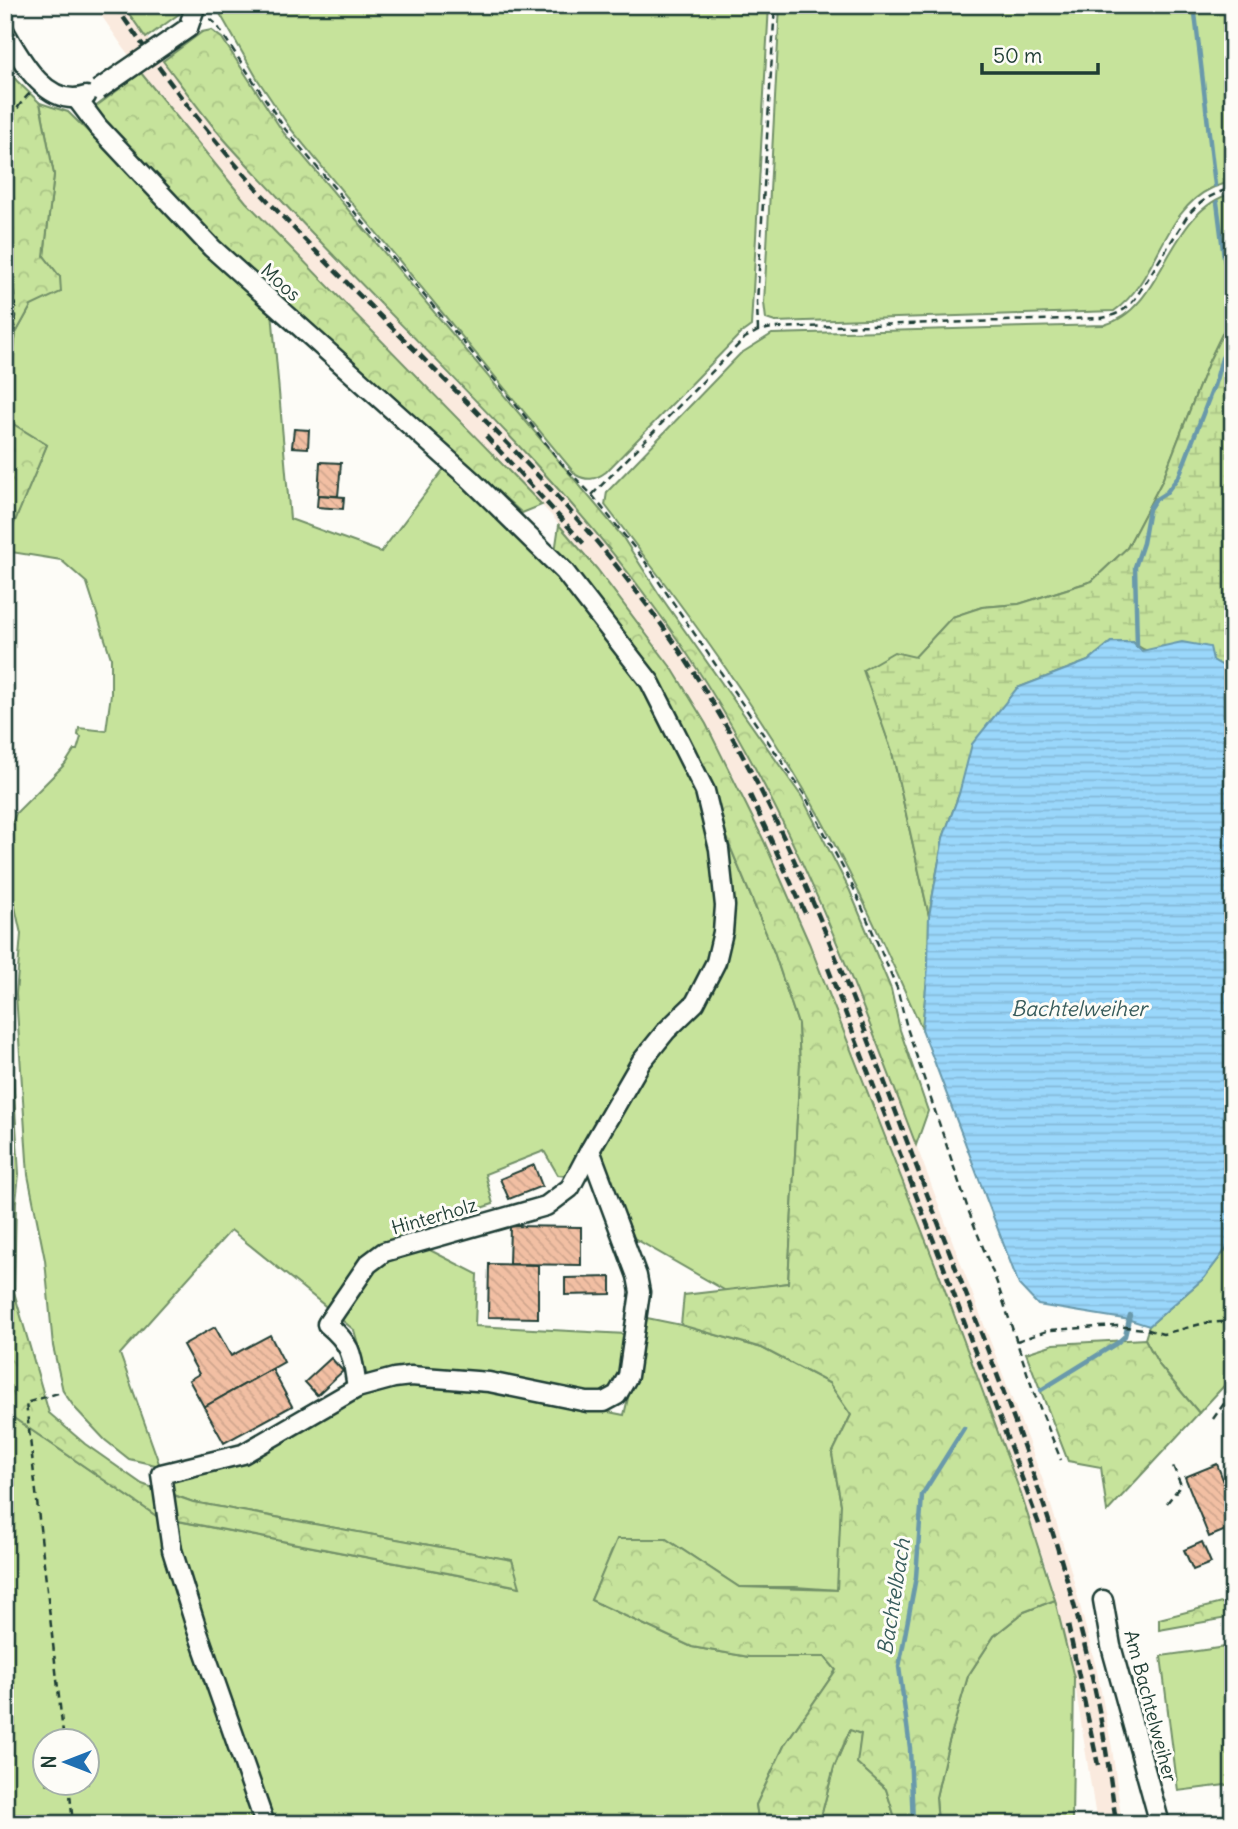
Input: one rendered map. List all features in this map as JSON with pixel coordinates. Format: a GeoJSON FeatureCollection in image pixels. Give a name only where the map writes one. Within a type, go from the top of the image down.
{"type":"FeatureCollection","features":[{"type":"Feature","properties":{"kind":"street"},"geometry":{"type":"LineString","coordinates":[[5,32],[39,83],[51,92],[77,99],[98,90],[188,28],[196,7]]}},
{"type":"Feature","properties":{"kind":"street","name":"Moos"},"geometry":{"type":"LineString","coordinates":[[77,99],[99,127],[212,248],[471,480],[564,570],[650,682],[705,791],[719,849],[726,906],[716,962],[695,1003],[666,1031],[641,1062],[590,1150]]}},
{"type":"Feature","properties":{"kind":"street"},"geometry":{"type":"LineString","coordinates":[[265,1824],[172,1550],[161,1474],[243,1454],[357,1388],[394,1378],[411,1376],[489,1382],[587,1402],[604,1402],[617,1395],[628,1376],[640,1292],[637,1276],[590,1150]]}},
{"type":"Feature","properties":{"kind":"street","name":"Hinterholz"},"geometry":{"type":"LineString","coordinates":[[357,1388],[351,1350],[327,1324],[368,1264],[384,1252],[546,1206],[570,1188],[590,1150]]}},
{"type":"Feature","properties":{"kind":"street","name":"Am Bachtelweiher"},"geometry":{"type":"LineString","coordinates":[[1103,1600],[1111,1646],[1160,1824]]}},
{"type":"Feature","properties":{"kind":"path"},"geometry":{"type":"LineString","coordinates":[[758,331],[757,302],[775,5]]}},
{"type":"Feature","properties":{"kind":"path"},"geometry":{"type":"LineString","coordinates":[[196,7],[216,24],[285,129],[644,560],[804,794],[854,889],[897,988],[907,1028],[952,1161],[1034,1393],[1061,1460]]}},
{"type":"Feature","properties":{"kind":"path"},"geometry":{"type":"LineString","coordinates":[[5,154],[6,140],[16,107],[39,83]]}},
{"type":"Feature","properties":{"kind":"path"},"geometry":{"type":"LineString","coordinates":[[592,495],[745,338],[758,331],[772,328],[1102,318],[1116,315],[1135,299],[1197,204],[1215,193],[1233,188]]}},
{"type":"Feature","properties":{"kind":"path"},"geometry":{"type":"LineString","coordinates":[[5,219],[16,316],[5,397]]}},
{"type":"Feature","properties":{"kind":"path"},"geometry":{"type":"LineString","coordinates":[[5,488],[5,514]]}},
{"type":"Feature","properties":{"kind":"path"},"geometry":{"type":"LineString","coordinates":[[5,807],[13,811]]}},
{"type":"Feature","properties":{"kind":"path"},"geometry":{"type":"LineString","coordinates":[[1017,1342],[1050,1330],[1117,1326],[1163,1334],[1205,1323],[1233,1321]]}},
{"type":"Feature","properties":{"kind":"path"},"geometry":{"type":"LineString","coordinates":[[1213,1419],[1233,1391]]}},
{"type":"Feature","properties":{"kind":"path"},"geometry":{"type":"LineString","coordinates":[[58,1393],[26,1404],[63,1728]]}},
{"type":"Feature","properties":{"kind":"path"},"geometry":{"type":"LineString","coordinates":[[1167,1503],[1181,1485],[1173,1466]]}},
{"type":"Feature","properties":{"kind":"path"},"geometry":{"type":"LineString","coordinates":[[70,1798],[73,1824]]}},
{"type":"Feature","properties":{"kind":"shaded area"},"geometry":{"type":"Polygon","coordinates":[[[94,5],[123,5],[212,126],[320,243],[535,463],[609,547],[652,602],[691,657],[725,713],[787,830],[875,1036],[1045,1486],[1070,1567],[1097,1671],[1112,1748],[1122,1824],[1097,1824],[1074,1678],[1049,1576],[1021,1494],[937,1269],[809,943],[764,841],[706,724],[673,670],[597,569],[551,515],[246,202],[141,73],[94,5]]]}},
{"type":"Feature","properties":{"kind":"green space"},"geometry":{"type":"Polygon","coordinates":[[[123,5],[181,5],[179,14],[146,38],[123,5]]]}},
{"type":"Feature","properties":{"kind":"green space"},"geometry":{"type":"Polygon","coordinates":[[[215,5],[769,5],[751,326],[740,334],[606,472],[591,479],[576,475],[290,128],[258,80],[215,5]]]}},
{"type":"Feature","properties":{"kind":"green space"},"geometry":{"type":"Polygon","coordinates":[[[780,5],[1233,5],[1233,182],[1212,188],[1195,199],[1182,213],[1141,282],[1129,298],[1114,311],[775,322],[766,319],[764,303],[780,5]]]}},
{"type":"Feature","properties":{"kind":"green space"},"geometry":{"type":"Polygon","coordinates":[[[211,30],[222,38],[283,132],[622,536],[659,594],[802,797],[850,891],[891,989],[900,1030],[928,1111],[916,1145],[862,1004],[803,865],[734,730],[695,666],[652,604],[565,497],[472,396],[245,162],[193,101],[163,61],[202,32],[211,30]]]}},
{"type":"Feature","properties":{"kind":"green space"},"geometry":{"type":"Polygon","coordinates":[[[5,65],[40,103],[54,175],[44,256],[60,277],[61,292],[31,306],[16,333],[5,409],[5,65]]]}},
{"type":"Feature","properties":{"kind":"green space"},"geometry":{"type":"Polygon","coordinates":[[[141,73],[246,202],[542,505],[522,513],[219,242],[108,132],[96,114],[95,107],[141,73]]]}},
{"type":"Feature","properties":{"kind":"green space"},"geometry":{"type":"Polygon","coordinates":[[[40,103],[68,112],[272,311],[290,519],[381,552],[446,466],[563,580],[647,685],[702,793],[721,906],[703,980],[583,1147],[566,1176],[558,1175],[544,1151],[485,1174],[493,1204],[425,1226],[425,1234],[382,1247],[329,1309],[231,1230],[120,1354],[160,1466],[129,1459],[105,1440],[63,1391],[53,1346],[45,1260],[28,1175],[16,994],[21,934],[10,884],[7,846],[9,832],[16,813],[65,764],[74,750],[77,750],[81,737],[78,735],[79,728],[106,731],[111,694],[111,658],[87,583],[61,560],[5,551],[6,541],[47,445],[5,419],[16,333],[31,306],[60,277],[44,256],[54,175],[40,103]]]}},
{"type":"Feature","properties":{"kind":"green space"},"geometry":{"type":"Polygon","coordinates":[[[1233,193],[1233,291],[1228,292],[1224,330],[1209,361],[1162,481],[1127,548],[1092,581],[1019,604],[982,607],[952,617],[915,657],[864,670],[892,752],[929,916],[928,967],[922,1029],[852,879],[805,791],[710,645],[605,505],[607,492],[740,354],[772,334],[1104,325],[1124,315],[1140,300],[1193,219],[1211,203],[1233,193]]]}},
{"type":"Feature","properties":{"kind":"green space"},"geometry":{"type":"Polygon","coordinates":[[[1233,291],[1233,679],[1224,668],[1213,661],[1157,653],[1133,642],[1111,642],[1088,661],[1017,688],[959,794],[943,838],[929,916],[892,752],[863,670],[894,652],[915,657],[952,617],[982,607],[1019,604],[1092,581],[1127,548],[1162,481],[1209,361],[1224,330],[1228,292],[1233,291]]]}},
{"type":"Feature","properties":{"kind":"green space"},"geometry":{"type":"Polygon","coordinates":[[[5,419],[47,445],[5,545],[5,419]]]}},
{"type":"Feature","properties":{"kind":"green space"},"geometry":{"type":"Polygon","coordinates":[[[559,525],[597,569],[673,670],[706,724],[764,841],[809,943],[937,1269],[1021,1494],[1055,1600],[1024,1612],[994,1636],[968,1676],[936,1797],[938,1824],[897,1824],[886,1789],[857,1763],[861,1734],[850,1730],[834,1767],[819,1824],[759,1824],[756,1805],[785,1744],[836,1670],[825,1657],[749,1657],[692,1647],[591,1600],[617,1539],[666,1539],[739,1587],[837,1590],[841,1504],[832,1454],[851,1415],[829,1383],[762,1348],[681,1325],[684,1295],[788,1283],[800,1063],[798,1024],[774,952],[729,844],[712,788],[555,552],[559,525]]]}},
{"type":"Feature","properties":{"kind":"green space"},"geometry":{"type":"Polygon","coordinates":[[[729,844],[774,952],[798,1024],[800,1063],[788,1283],[726,1291],[634,1238],[599,1151],[647,1067],[672,1036],[733,906],[729,844]]]}},
{"type":"Feature","properties":{"kind":"green space"},"geometry":{"type":"Polygon","coordinates":[[[5,900],[12,934],[8,993],[19,1174],[16,1202],[5,1202],[5,900]]]}},
{"type":"Feature","properties":{"kind":"green space"},"geometry":{"type":"Polygon","coordinates":[[[5,1202],[16,1202],[14,1292],[49,1413],[85,1444],[142,1484],[193,1502],[512,1560],[520,1587],[158,1517],[5,1412],[5,1202]]]}},
{"type":"Feature","properties":{"kind":"green space"},"geometry":{"type":"Polygon","coordinates":[[[1233,1240],[1233,1376],[1199,1413],[1159,1365],[1145,1339],[1149,1326],[1204,1278],[1233,1240]]]}},
{"type":"Feature","properties":{"kind":"green space"},"geometry":{"type":"Polygon","coordinates":[[[426,1248],[477,1274],[475,1326],[626,1334],[623,1370],[616,1384],[602,1396],[368,1379],[354,1330],[337,1316],[375,1267],[388,1257],[426,1248]]]}},
{"type":"Feature","properties":{"kind":"green space"},"geometry":{"type":"Polygon","coordinates":[[[647,1318],[762,1348],[829,1383],[851,1415],[832,1454],[841,1504],[838,1590],[739,1587],[666,1539],[618,1539],[591,1600],[692,1647],[749,1657],[825,1657],[836,1670],[785,1744],[756,1805],[759,1824],[270,1824],[201,1629],[172,1520],[519,1587],[512,1560],[193,1502],[169,1493],[173,1476],[359,1394],[396,1384],[488,1388],[624,1415],[647,1318]]]}},
{"type":"Feature","properties":{"kind":"green space"},"geometry":{"type":"Polygon","coordinates":[[[1145,1339],[1159,1365],[1199,1413],[1107,1512],[1101,1467],[1068,1461],[1026,1353],[1054,1344],[1145,1339]]]}},
{"type":"Feature","properties":{"kind":"green space"},"geometry":{"type":"Polygon","coordinates":[[[5,1412],[158,1517],[191,1634],[260,1824],[5,1824],[5,1412]]]}},
{"type":"Feature","properties":{"kind":"green space"},"geometry":{"type":"Polygon","coordinates":[[[1055,1600],[1074,1678],[1072,1824],[938,1824],[936,1797],[968,1676],[994,1636],[1024,1612],[1055,1600]]]}},
{"type":"Feature","properties":{"kind":"green space"},"geometry":{"type":"Polygon","coordinates":[[[1233,1600],[1233,1617],[1159,1630],[1159,1619],[1233,1600]]]}},
{"type":"Feature","properties":{"kind":"green space"},"geometry":{"type":"Polygon","coordinates":[[[1233,1646],[1233,1784],[1178,1791],[1161,1656],[1233,1646]]]}},
{"type":"Feature","properties":{"kind":"green space"},"geometry":{"type":"Polygon","coordinates":[[[850,1729],[861,1734],[858,1763],[886,1789],[897,1824],[819,1824],[834,1767],[850,1729]]]}},
{"type":"Feature","properties":{"kind":"water","name":"Bachtelweiher"},"geometry":{"type":"Polygon","coordinates":[[[1111,642],[1133,642],[1142,651],[1182,642],[1210,647],[1213,660],[1228,669],[1233,679],[1233,1240],[1204,1278],[1149,1326],[1130,1320],[1038,1305],[1019,1285],[922,1029],[928,967],[929,916],[943,838],[959,794],[972,744],[1017,688],[1088,661],[1111,642]]]}},
{"type":"Feature","properties":{"kind":"building"},"geometry":{"type":"Polygon","coordinates":[[[294,429],[309,430],[308,448],[292,447],[294,429]]]}},
{"type":"Feature","properties":{"kind":"building"},"geometry":{"type":"Polygon","coordinates":[[[320,462],[341,463],[338,496],[318,495],[320,462]]]}},
{"type":"Feature","properties":{"kind":"building"},"geometry":{"type":"Polygon","coordinates":[[[318,495],[344,497],[343,509],[317,507],[318,495]]]}},
{"type":"Feature","properties":{"kind":"building"},"geometry":{"type":"Polygon","coordinates":[[[534,1165],[542,1186],[509,1199],[500,1179],[534,1165]]]}},
{"type":"Feature","properties":{"kind":"building"},"geometry":{"type":"Polygon","coordinates":[[[510,1226],[581,1227],[581,1265],[509,1264],[510,1226]]]}},
{"type":"Feature","properties":{"kind":"building"},"geometry":{"type":"Polygon","coordinates":[[[489,1264],[538,1265],[538,1318],[488,1317],[489,1264]]]}},
{"type":"Feature","properties":{"kind":"building"},"geometry":{"type":"Polygon","coordinates":[[[611,1277],[611,1294],[565,1295],[565,1278],[611,1277]]]}},
{"type":"Feature","properties":{"kind":"building"},"geometry":{"type":"Polygon","coordinates":[[[215,1327],[231,1356],[270,1335],[284,1362],[204,1407],[189,1380],[199,1374],[183,1345],[215,1327]]]}},
{"type":"Feature","properties":{"kind":"building"},"geometry":{"type":"Polygon","coordinates":[[[331,1358],[343,1371],[317,1395],[305,1382],[331,1358]]]}},
{"type":"Feature","properties":{"kind":"building"},"geometry":{"type":"Polygon","coordinates":[[[272,1369],[292,1406],[224,1443],[204,1407],[272,1369]]]}},
{"type":"Feature","properties":{"kind":"building"},"geometry":{"type":"Polygon","coordinates":[[[1217,1464],[1229,1495],[1233,1494],[1233,1527],[1209,1537],[1185,1477],[1217,1464]]]}},
{"type":"Feature","properties":{"kind":"building"},"geometry":{"type":"Polygon","coordinates":[[[1202,1542],[1211,1563],[1193,1570],[1184,1550],[1202,1542]]]}},
{"type":"Feature","properties":{"kind":"waterway"},"geometry":{"type":"LineString","coordinates":[[1194,5],[1215,185]]}},
{"type":"Feature","properties":{"kind":"waterway"},"geometry":{"type":"LineString","coordinates":[[1217,202],[1224,258],[1233,296]]}},
{"type":"Feature","properties":{"kind":"waterway"},"geometry":{"type":"LineString","coordinates":[[1137,646],[1135,567],[1143,543],[1149,509],[1179,476],[1222,358],[1233,342]]}},
{"type":"Feature","properties":{"kind":"waterway","name":"Bachtelbach"},"geometry":{"type":"LineString","coordinates":[[1041,1390],[1117,1343],[1125,1336],[1130,1315]]}},
{"type":"Feature","properties":{"kind":"waterway","name":"Bachtelbach"},"geometry":{"type":"LineString","coordinates":[[913,1824],[910,1748],[899,1667],[916,1577],[922,1495],[964,1428]]}},
{"type":"Feature","properties":{"kind":"railway"},"geometry":{"type":"LineString","coordinates":[[115,5],[183,100],[258,190],[570,510],[669,635],[725,724],[760,788],[791,854],[849,989],[1040,1493],[1077,1615],[1092,1677],[1109,1768],[1116,1824]]}},
{"type":"Feature","properties":{"kind":"railway"},"geometry":{"type":"LineString","coordinates":[[486,436],[585,545]]}},
{"type":"Feature","properties":{"kind":"railway"},"geometry":{"type":"LineString","coordinates":[[750,795],[805,913]]}},
{"type":"Feature","properties":{"kind":"railway"},"geometry":{"type":"LineString","coordinates":[[828,968],[943,1265],[1040,1527]]}},
{"type":"Feature","properties":{"kind":"railway"},"geometry":{"type":"LineString","coordinates":[[1068,1625],[1098,1765]]}}]}
